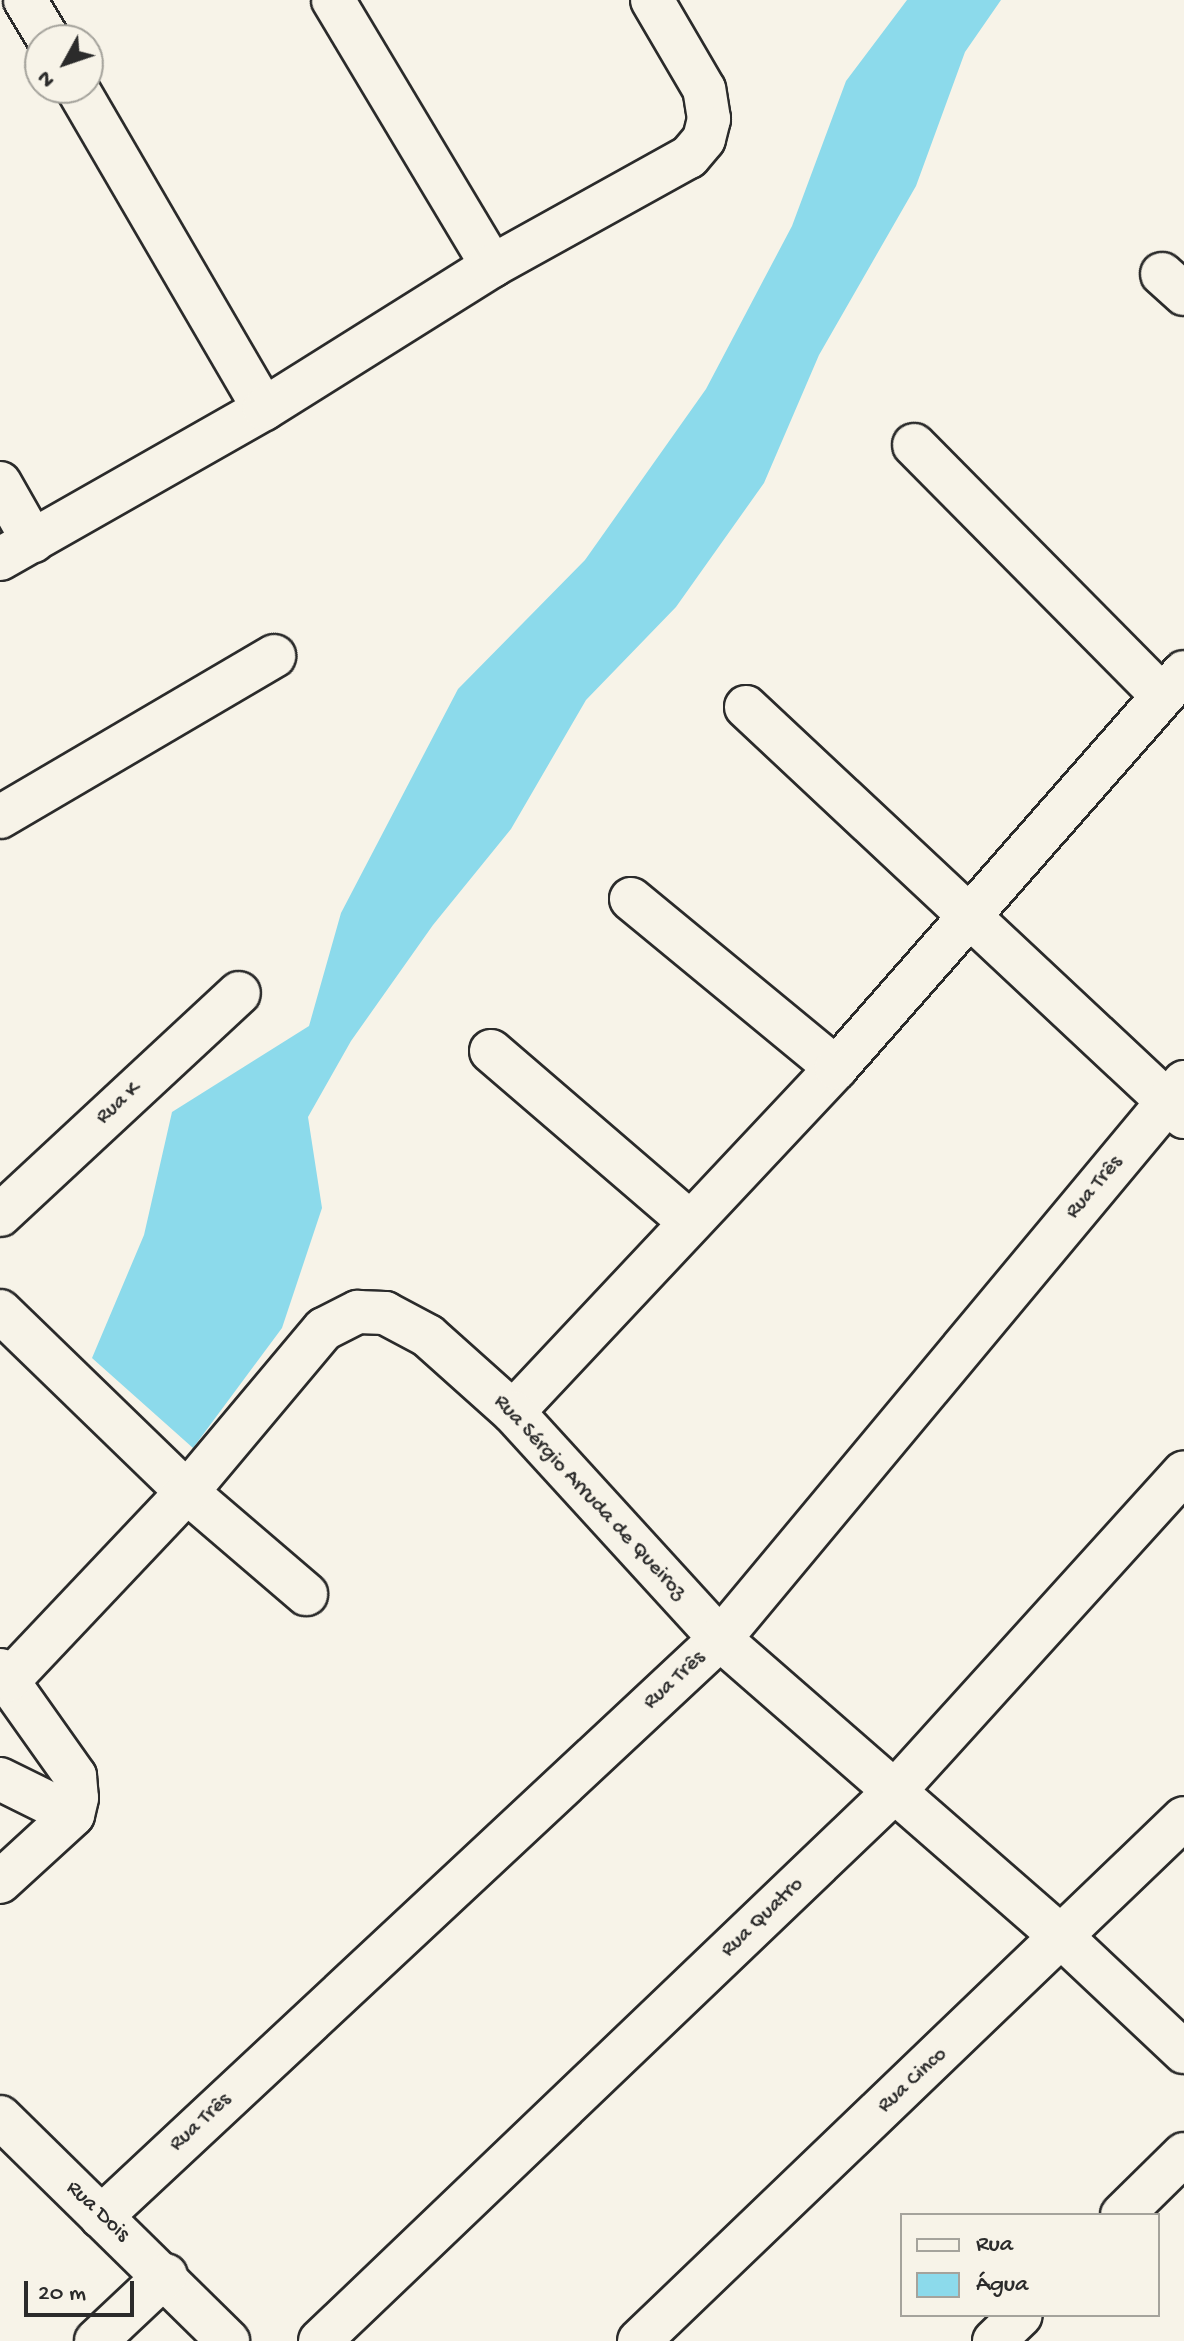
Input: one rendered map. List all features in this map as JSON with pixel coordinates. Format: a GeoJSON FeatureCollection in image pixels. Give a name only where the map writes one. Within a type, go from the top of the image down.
{"type":"FeatureCollection","features":[{"type":"Feature","properties":{"kind":"street"},"geometry":{"type":"LineString","coordinates":[[25,0],[39,24]]}},
{"type":"Feature","properties":{"kind":"street"},"geometry":{"type":"LineString","coordinates":[[333,0],[492,266]]}},
{"type":"Feature","properties":{"kind":"street"},"geometry":{"type":"LineString","coordinates":[[0,483],[16,550],[264,409],[492,266],[689,157],[704,139],[709,119],[704,89],[652,0]]}},
{"type":"Feature","properties":{"kind":"street"},"geometry":{"type":"LineString","coordinates":[[86,104],[264,409]]}},
{"type":"Feature","properties":{"kind":"street"},"geometry":{"type":"LineString","coordinates":[[513,1412],[836,1068],[1173,684],[914,445]]}},
{"type":"Feature","properties":{"kind":"street"},"geometry":{"type":"LineString","coordinates":[[0,817],[274,656]]}},
{"type":"Feature","properties":{"kind":"street"},"geometry":{"type":"LineString","coordinates":[[746,707],[969,917],[1178,1101]]}},
{"type":"Feature","properties":{"kind":"street"},"geometry":{"type":"LineString","coordinates":[[631,899],[836,1068]]}},
{"type":"Feature","properties":{"kind":"street","name":"Rua K"},"geometry":{"type":"LineString","coordinates":[[0,1215],[239,993]]}},
{"type":"Feature","properties":{"kind":"street"},"geometry":{"type":"LineString","coordinates":[[491,1051],[690,1222]]}},
{"type":"Feature","properties":{"kind":"street","name":"Rua Três"},"geometry":{"type":"LineString","coordinates":[[101,2217],[720,1639],[1178,1101]]}},
{"type":"Feature","properties":{"kind":"street"},"geometry":{"type":"LineString","coordinates":[[0,1311],[187,1492],[306,1594]]}},
{"type":"Feature","properties":{"kind":"street","name":"Rua Sérgio Arruda de Queiroz"},"geometry":{"type":"LineString","coordinates":[[4,1675],[187,1492],[324,1329],[358,1312],[385,1313],[428,1336],[513,1412],[720,1639],[1064,1939],[1184,2052]]}},
{"type":"Feature","properties":{"kind":"street","name":"Rua Quatro"},"geometry":{"type":"LineString","coordinates":[[320,2341],[895,1791],[1184,1472]]}},
{"type":"Feature","properties":{"kind":"street"},"geometry":{"type":"LineString","coordinates":[[0,1882],[73,1815],[75,1776],[4,1675]]}},
{"type":"Feature","properties":{"kind":"street"},"geometry":{"type":"LineString","coordinates":[[0,1779],[73,1815]]}},
{"type":"Feature","properties":{"kind":"street","name":"Rua Cinco"},"geometry":{"type":"LineString","coordinates":[[639,2341],[1064,1939],[1184,1818]]}},
{"type":"Feature","properties":{"kind":"street","name":"Rua Dois"},"geometry":{"type":"LineString","coordinates":[[0,2117],[101,2217],[166,2275],[228,2341]]}},
{"type":"Feature","properties":{"kind":"street"},"geometry":{"type":"LineString","coordinates":[[1124,2213],[1184,2154]]}},
{"type":"Feature","properties":{"kind":"street"},"geometry":{"type":"LineString","coordinates":[[96,2341],[166,2275]]}},
{"type":"Feature","properties":{"kind":"street"},"geometry":{"type":"LineString","coordinates":[[994,2341],[1019,2317]]}},
{"type":"Feature","properties":{"kind":"water"},"geometry":{"type":"Polygon","coordinates":[[[907,0],[1001,0],[965,52],[916,186],[819,355],[764,483],[676,607],[586,700],[511,829],[433,925],[351,1041],[308,1117],[322,1208],[282,1328],[193,1448],[92,1358],[144,1235],[172,1112],[309,1026],[341,913],[458,689],[585,560],[706,389],[792,226],[846,81],[907,0]]]}}]}
